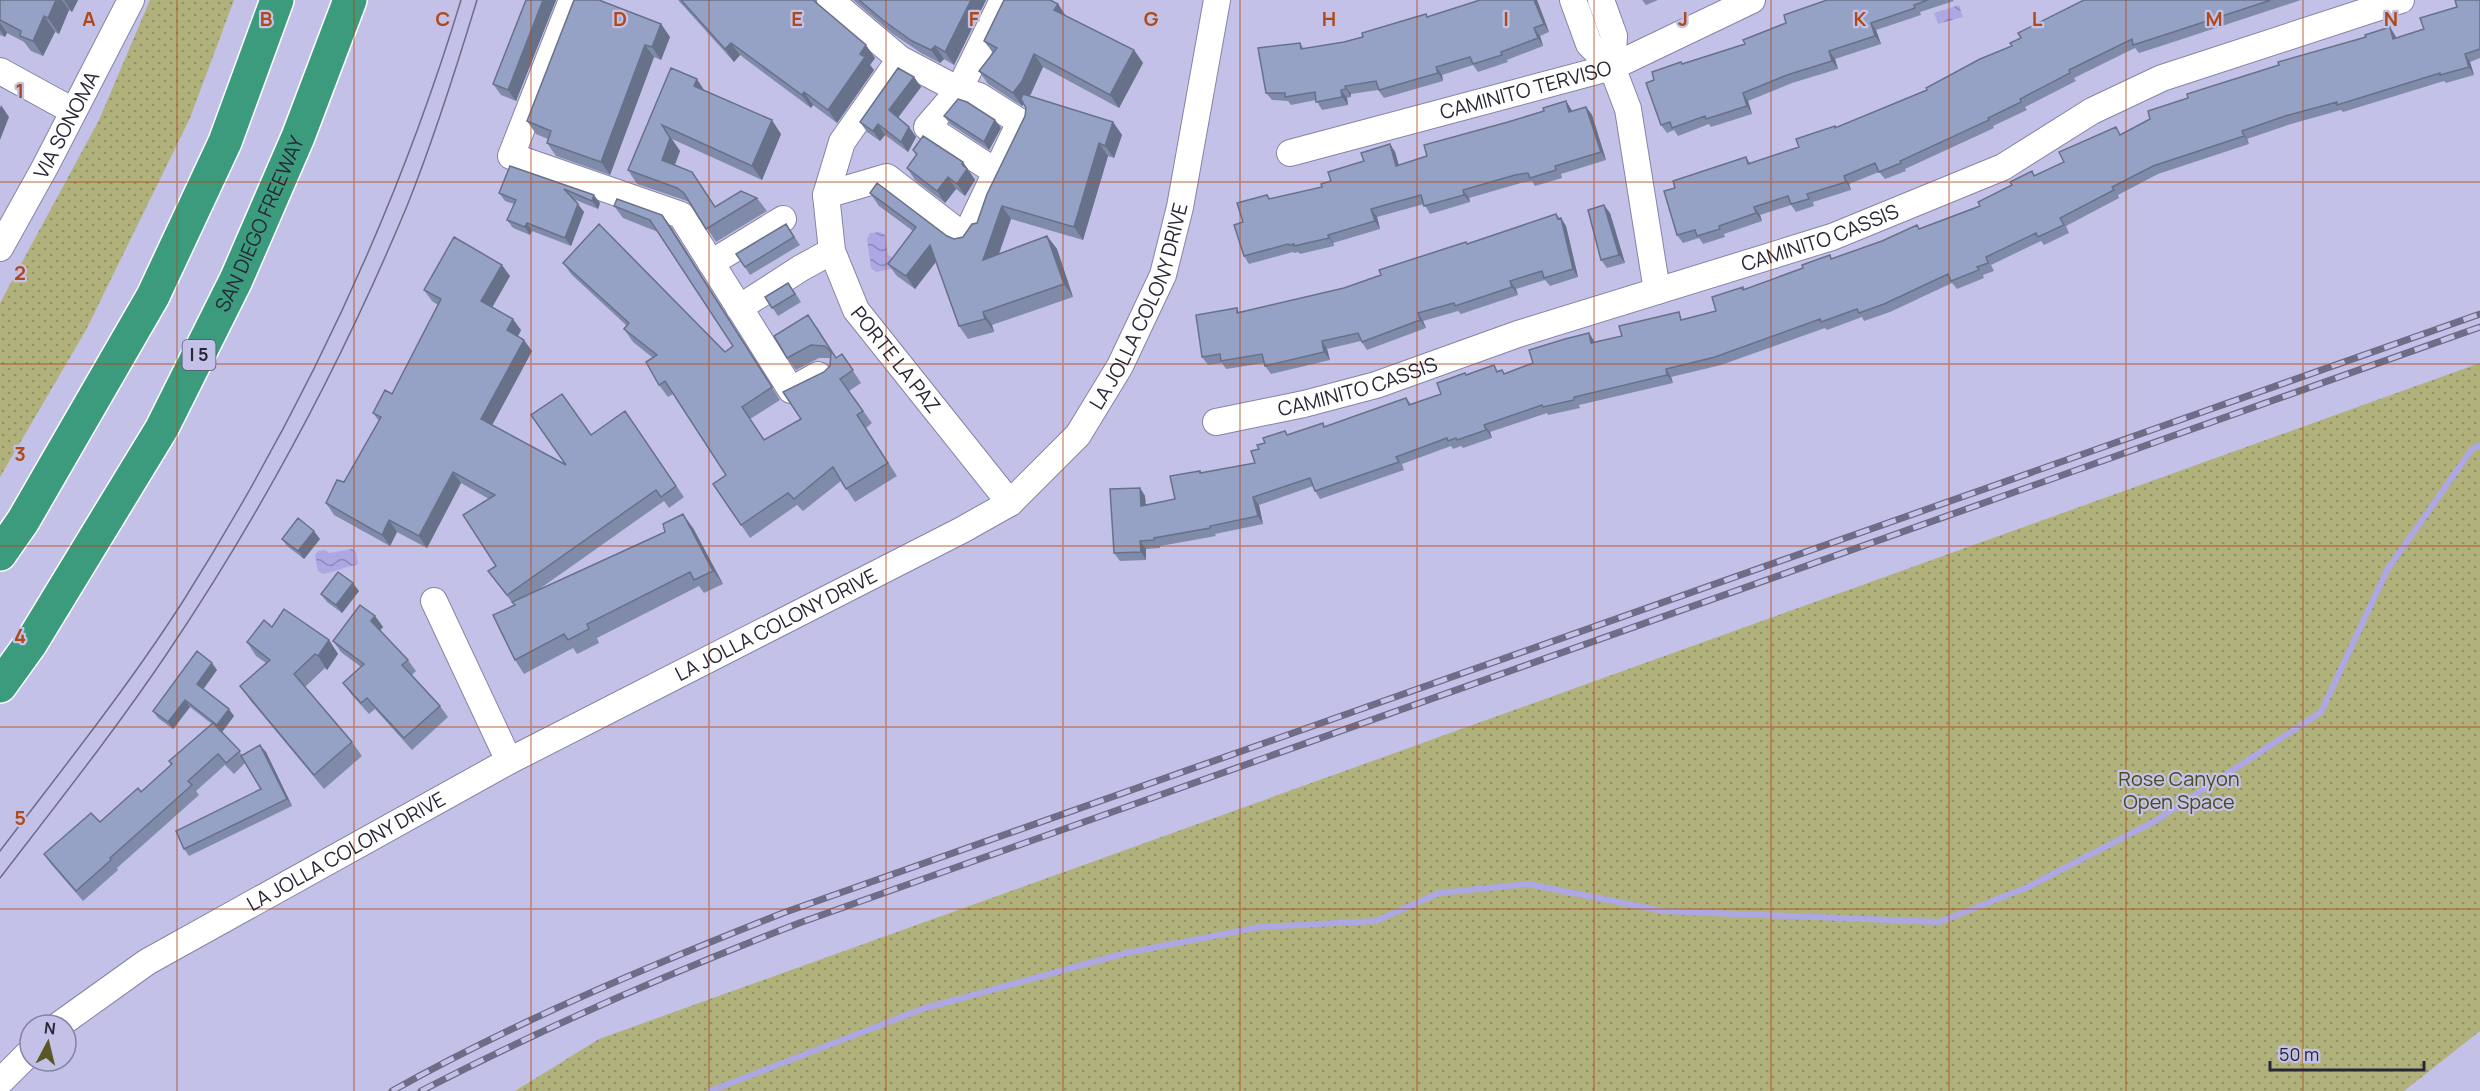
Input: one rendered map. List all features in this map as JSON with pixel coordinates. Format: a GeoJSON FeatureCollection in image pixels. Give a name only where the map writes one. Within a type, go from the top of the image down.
{"type":"FeatureCollection","features":[{"type":"Feature","properties":{"kind":"highway"},"geometry":{"type":"LineString","coordinates":[[0,554],[23,520],[153,296],[225,142],[277,0]]}},
{"type":"Feature","properties":{"kind":"highway","name":"SAN DIEGO FREEWAY"},"geometry":{"type":"LineString","coordinates":[[0,686],[30,643],[167,418],[236,280],[298,137],[350,0]]}},
{"type":"Feature","properties":{"kind":"street","name":"VIA SONOMA"},"geometry":{"type":"LineString","coordinates":[[0,248],[131,0]]}},
{"type":"Feature","properties":{"kind":"street"},"geometry":{"type":"LineString","coordinates":[[572,0],[511,156],[681,215],[740,308],[771,338],[791,390],[826,371]]}},
{"type":"Feature","properties":{"kind":"street"},"geometry":{"type":"LineString","coordinates":[[826,195],[887,177],[965,237],[1020,122],[979,96],[959,90],[900,59],[830,0]]}},
{"type":"Feature","properties":{"kind":"street"},"geometry":{"type":"LineString","coordinates":[[996,172],[927,128],[959,90],[1004,0]]}},
{"type":"Feature","properties":{"kind":"street","name":"LA JOLLA COLONY DRIVE"},"geometry":{"type":"LineString","coordinates":[[76,1013],[147,962],[509,761],[962,530],[1010,502],[1078,435],[1120,366],[1163,275],[1180,207],[1217,0]]}},
{"type":"Feature","properties":{"kind":"street"},"geometry":{"type":"LineString","coordinates":[[1573,0],[1589,44],[1611,67],[1628,109],[1657,291]]}},
{"type":"Feature","properties":{"kind":"street"},"geometry":{"type":"LineString","coordinates":[[1601,0],[1614,36],[1611,67]]}},
{"type":"Feature","properties":{"kind":"street","name":"CAMINITO TERVISO"},"geometry":{"type":"LineString","coordinates":[[1290,153],[1611,67],[1752,0]]}},
{"type":"Feature","properties":{"kind":"street","name":"CAMINITO CASSIS"},"geometry":{"type":"LineString","coordinates":[[1216,422],[1304,404],[1376,384],[1518,334],[1832,237],[2003,167],[2092,111],[2162,78],[2401,0]]}},
{"type":"Feature","properties":{"kind":"street"},"geometry":{"type":"LineString","coordinates":[[826,195],[842,142],[900,59]]}},
{"type":"Feature","properties":{"kind":"street"},"geometry":{"type":"LineString","coordinates":[[0,71],[74,111]]}},
{"type":"Feature","properties":{"kind":"street","name":"PORTE LA PAZ"},"geometry":{"type":"LineString","coordinates":[[826,195],[832,251],[856,310],[976,463],[1010,502]]}},
{"type":"Feature","properties":{"kind":"street"},"geometry":{"type":"LineString","coordinates":[[711,263],[783,219]]}},
{"type":"Feature","properties":{"kind":"street"},"geometry":{"type":"LineString","coordinates":[[740,308],[832,251]]}},
{"type":"Feature","properties":{"kind":"street"},"geometry":{"type":"LineString","coordinates":[[434,601],[509,761]]}},
{"type":"Feature","properties":{"kind":"street"},"geometry":{"type":"LineString","coordinates":[[0,1082],[18,1064]]}},
{"type":"Feature","properties":{"kind":"green space"},"geometry":{"type":"Polygon","coordinates":[[[150,0],[234,0],[190,118],[86,330],[0,477],[0,303],[99,120],[150,0]]]}},
{"type":"Feature","properties":{"kind":"green space","name":"Rose Canyon Open Space"},"geometry":{"type":"Polygon","coordinates":[[[2480,363],[2480,1031],[2404,1091],[515,1091],[599,1039],[2480,363]]]}},
{"type":"Feature","properties":{"kind":"water"},"geometry":{"type":"Polygon","coordinates":[[[1959,5],[1963,17],[1938,24],[1934,13],[1959,5]]]}},
{"type":"Feature","properties":{"kind":"water"},"geometry":{"type":"Polygon","coordinates":[[[880,232],[885,235],[888,255],[892,257],[893,265],[891,269],[876,272],[871,268],[867,239],[870,233],[880,232]]]}},
{"type":"Feature","properties":{"kind":"water"},"geometry":{"type":"Polygon","coordinates":[[[352,549],[356,552],[358,563],[356,565],[323,574],[318,571],[315,555],[318,551],[325,550],[329,553],[352,549]]]}},
{"type":"Feature","properties":{"kind":"building"},"geometry":{"type":"Polygon","coordinates":[[[0,0],[56,0],[48,18],[44,16],[33,41],[20,36],[21,31],[0,20],[0,0]]]}},
{"type":"Feature","properties":{"kind":"building"},"geometry":{"type":"Polygon","coordinates":[[[526,0],[543,0],[508,90],[493,84],[526,0]]]}},
{"type":"Feature","properties":{"kind":"building"},"geometry":{"type":"Polygon","coordinates":[[[574,0],[599,0],[661,24],[652,47],[645,45],[601,162],[547,143],[551,131],[527,121],[574,0]]]}},
{"type":"Feature","properties":{"kind":"building"},"geometry":{"type":"Polygon","coordinates":[[[681,0],[813,0],[866,45],[860,54],[865,57],[828,110],[804,92],[802,95],[731,43],[725,49],[681,0]]]}},
{"type":"Feature","properties":{"kind":"building"},"geometry":{"type":"Polygon","coordinates":[[[859,0],[971,0],[945,52],[935,46],[931,50],[912,41],[859,0]]]}},
{"type":"Feature","properties":{"kind":"building"},"geometry":{"type":"Polygon","coordinates":[[[1004,0],[1050,0],[1058,4],[1054,10],[1134,50],[1110,95],[1034,54],[1022,81],[1013,93],[979,71],[997,48],[984,41],[1004,0]]]}},
{"type":"Feature","properties":{"kind":"building"},"geometry":{"type":"Polygon","coordinates":[[[1480,0],[1534,0],[1544,24],[1534,28],[1538,38],[1501,52],[1502,55],[1473,64],[1470,57],[1436,67],[1438,73],[1379,90],[1376,81],[1345,86],[1346,89],[1341,90],[1342,97],[1316,102],[1315,92],[1285,97],[1285,93],[1266,93],[1258,48],[1300,43],[1301,49],[1344,42],[1363,37],[1362,33],[1426,14],[1427,17],[1480,0]]]}},
{"type":"Feature","properties":{"kind":"building"},"geometry":{"type":"Polygon","coordinates":[[[1827,0],[1928,0],[1914,5],[1915,8],[1871,23],[1875,36],[1829,51],[1832,61],[1787,75],[1743,93],[1747,106],[1706,119],[1705,116],[1672,128],[1670,122],[1661,125],[1646,83],[1654,80],[1652,72],[1745,44],[1743,40],[1786,23],[1784,15],[1827,0]]]}},
{"type":"Feature","properties":{"kind":"building"},"geometry":{"type":"Polygon","coordinates":[[[2084,0],[2271,0],[2133,45],[2132,39],[2069,70],[2070,73],[2020,99],[2021,102],[1988,118],[1989,120],[1879,172],[1875,163],[1844,176],[1846,182],[1807,194],[1809,199],[1791,204],[1788,196],[1754,207],[1756,213],[1719,226],[1720,229],[1697,236],[1695,230],[1677,235],[1664,191],[1675,188],[1673,181],[1746,157],[1748,164],[1799,147],[1796,139],[1835,126],[1835,128],[1927,90],[1926,88],[1980,59],[2012,46],[2010,43],[2021,38],[2018,33],[2084,0]]]}},
{"type":"Feature","properties":{"kind":"building"},"geometry":{"type":"Polygon","coordinates":[[[2455,0],[2480,0],[2480,49],[2465,54],[2469,67],[2440,75],[2440,73],[2337,105],[2337,102],[2285,116],[2242,131],[2244,136],[2153,166],[2112,187],[2114,190],[2060,218],[2064,225],[2038,237],[2036,233],[1986,257],[1988,263],[1977,267],[1979,270],[1951,281],[1948,274],[1859,313],[1857,309],[1821,322],[1820,319],[1715,357],[1666,369],[1667,375],[1574,397],[1574,400],[1543,407],[1542,405],[1484,425],[1486,430],[1457,440],[1456,438],[1448,441],[1447,438],[1396,457],[1399,462],[1315,491],[1310,478],[1253,497],[1258,516],[1210,526],[1210,528],[1154,538],[1154,540],[1140,541],[1141,552],[1114,553],[1110,489],[1140,488],[1141,506],[1175,499],[1170,476],[1255,463],[1251,451],[1259,449],[1257,445],[1265,443],[1263,438],[1285,431],[1287,435],[1323,423],[1324,427],[1406,398],[1409,405],[1441,394],[1437,383],[1494,365],[1497,372],[1502,370],[1504,374],[1533,363],[1529,350],[1565,339],[1589,333],[1591,343],[1622,336],[1619,326],[1679,312],[1681,320],[1716,311],[1712,297],[1743,287],[1743,290],[1803,268],[1802,265],[1830,255],[1831,259],[1882,241],[1917,225],[1919,229],[1980,206],[1978,202],[2012,185],[2010,182],[2032,171],[2034,176],[2064,162],[2059,152],[2116,127],[2120,135],[2150,119],[2148,111],[2188,98],[2187,94],[2279,65],[2278,62],[2366,37],[2365,35],[2390,27],[2393,39],[2424,29],[2420,18],[2457,7],[2455,0]]]}},
{"type":"Feature","properties":{"kind":"building"},"geometry":{"type":"Polygon","coordinates":[[[671,68],[697,79],[694,86],[772,120],[752,166],[662,125],[670,138],[662,160],[692,172],[715,207],[741,191],[757,198],[706,229],[684,193],[677,188],[628,170],[671,68]]]}},
{"type":"Feature","properties":{"kind":"building"},"geometry":{"type":"Polygon","coordinates":[[[898,68],[914,77],[889,110],[909,127],[901,142],[878,124],[873,131],[860,122],[898,68]]]}},
{"type":"Feature","properties":{"kind":"building"},"geometry":{"type":"Polygon","coordinates":[[[1023,94],[1113,122],[1105,146],[1099,143],[1074,227],[1002,206],[983,260],[1047,236],[1064,284],[983,312],[985,319],[959,326],[930,245],[906,276],[888,264],[916,227],[870,193],[877,183],[947,236],[954,239],[963,237],[972,224],[977,223],[987,194],[1025,116],[1026,108],[1021,99],[1023,94]]]}},
{"type":"Feature","properties":{"kind":"building"},"geometry":{"type":"Polygon","coordinates":[[[958,99],[967,102],[995,120],[984,142],[944,116],[958,99]]]}},
{"type":"Feature","properties":{"kind":"building"},"geometry":{"type":"Polygon","coordinates":[[[1566,101],[1569,112],[1586,107],[1601,152],[1555,166],[1556,170],[1530,178],[1528,173],[1515,175],[1463,190],[1464,195],[1424,206],[1421,195],[1371,209],[1375,221],[1328,235],[1329,238],[1294,246],[1294,244],[1288,244],[1244,256],[1234,225],[1243,222],[1237,203],[1267,195],[1269,199],[1322,187],[1321,184],[1331,181],[1328,172],[1364,161],[1361,153],[1390,144],[1396,166],[1427,156],[1424,145],[1544,111],[1543,108],[1566,101]]]}},
{"type":"Feature","properties":{"kind":"building"},"geometry":{"type":"Polygon","coordinates":[[[923,136],[963,162],[962,164],[967,169],[957,184],[948,177],[937,191],[907,168],[917,154],[913,150],[923,136]]]}},
{"type":"Feature","properties":{"kind":"building"},"geometry":{"type":"Polygon","coordinates":[[[510,166],[594,195],[592,201],[564,189],[578,204],[565,238],[527,223],[525,227],[507,220],[516,200],[499,193],[510,166]]]}},
{"type":"Feature","properties":{"kind":"building"},"geometry":{"type":"Polygon","coordinates":[[[617,199],[662,215],[772,387],[742,407],[764,440],[801,419],[783,392],[824,372],[830,366],[831,352],[825,346],[811,345],[787,358],[774,336],[808,315],[836,358],[842,354],[853,370],[840,379],[863,411],[857,415],[888,463],[846,489],[833,467],[794,499],[788,493],[741,525],[713,484],[726,475],[665,381],[659,385],[646,362],[657,355],[624,329],[629,323],[563,263],[599,224],[725,352],[733,346],[650,220],[614,206],[617,199]]]}},
{"type":"Feature","properties":{"kind":"building"},"geometry":{"type":"Polygon","coordinates":[[[1604,205],[1619,255],[1601,260],[1588,210],[1604,205]]]}},
{"type":"Feature","properties":{"kind":"building"},"geometry":{"type":"Polygon","coordinates":[[[1556,214],[1558,219],[1561,218],[1573,269],[1544,278],[1542,271],[1510,281],[1512,287],[1455,306],[1454,303],[1418,313],[1420,320],[1362,342],[1358,333],[1322,341],[1324,352],[1265,366],[1262,354],[1221,361],[1220,354],[1202,357],[1196,315],[1237,308],[1237,313],[1344,288],[1381,275],[1379,270],[1556,214]]]}},
{"type":"Feature","properties":{"kind":"building"},"geometry":{"type":"Polygon","coordinates":[[[786,224],[794,237],[745,267],[736,254],[786,224]]]}},
{"type":"Feature","properties":{"kind":"building"},"geometry":{"type":"Polygon","coordinates":[[[454,237],[502,265],[481,301],[513,319],[507,330],[524,340],[481,419],[566,465],[531,415],[562,394],[591,435],[625,411],[676,486],[661,497],[656,490],[507,595],[488,571],[496,566],[463,515],[495,495],[453,472],[419,536],[389,520],[382,535],[326,503],[337,480],[344,482],[381,417],[373,413],[385,390],[392,394],[441,299],[424,290],[454,237]]]}},
{"type":"Feature","properties":{"kind":"building"},"geometry":{"type":"Polygon","coordinates":[[[788,283],[795,294],[772,308],[765,297],[788,283]]]}},
{"type":"Feature","properties":{"kind":"building"},"geometry":{"type":"Polygon","coordinates":[[[683,514],[713,571],[694,580],[690,572],[587,624],[589,629],[568,640],[564,634],[515,660],[493,615],[515,605],[512,602],[665,532],[663,524],[683,514]]]}},
{"type":"Feature","properties":{"kind":"building"},"geometry":{"type":"Polygon","coordinates":[[[298,518],[314,531],[298,551],[282,539],[298,518]]]}},
{"type":"Feature","properties":{"kind":"building"},"geometry":{"type":"Polygon","coordinates":[[[338,572],[353,583],[336,605],[321,594],[338,572]]]}},
{"type":"Feature","properties":{"kind":"building"},"geometry":{"type":"Polygon","coordinates":[[[360,605],[375,616],[371,621],[408,660],[402,665],[440,706],[404,738],[367,698],[361,703],[343,683],[364,664],[333,641],[360,605]]]}},
{"type":"Feature","properties":{"kind":"building"},"geometry":{"type":"Polygon","coordinates":[[[284,609],[329,640],[318,656],[315,654],[294,674],[352,742],[314,775],[240,686],[270,660],[247,642],[264,620],[272,627],[284,609]]]}},
{"type":"Feature","properties":{"kind":"building"},"geometry":{"type":"Polygon","coordinates":[[[197,651],[212,663],[197,684],[229,709],[217,725],[185,700],[168,722],[153,711],[197,651]]]}},
{"type":"Feature","properties":{"kind":"building"},"geometry":{"type":"Polygon","coordinates":[[[213,723],[240,751],[226,763],[218,754],[188,781],[192,785],[76,891],[44,854],[91,813],[100,822],[138,788],[141,792],[172,764],[169,761],[213,723]]]}},
{"type":"Feature","properties":{"kind":"building"},"geometry":{"type":"Polygon","coordinates":[[[260,745],[287,799],[184,849],[176,831],[261,789],[241,756],[260,745]]]}},
{"type":"Feature","properties":{"kind":"waterway"},"geometry":{"type":"LineString","coordinates":[[710,1091],[922,1009],[1126,953],[1260,927],[1376,921],[1439,893],[1528,884],[1663,911],[1939,922],[2028,887],[2157,820],[2321,712],[2387,570],[2472,449],[2480,445]]}},
{"type":"Feature","properties":{"kind":"tram line"},"geometry":{"type":"LineString","coordinates":[[0,851],[164,631],[228,528],[268,456],[307,383],[376,233],[436,79],[461,0]]}},
{"type":"Feature","properties":{"kind":"tram line"},"geometry":{"type":"LineString","coordinates":[[0,878],[105,740],[166,655],[235,547],[298,436],[355,322],[407,206],[453,78],[477,0]]}},
{"type":"Feature","properties":{"kind":"railway"},"geometry":{"type":"LineString","coordinates":[[392,1091],[535,1018],[683,953],[783,913],[2480,314]]}},
{"type":"Feature","properties":{"kind":"railway"},"geometry":{"type":"LineString","coordinates":[[421,1091],[609,1001],[802,922],[2480,327]]}}]}
